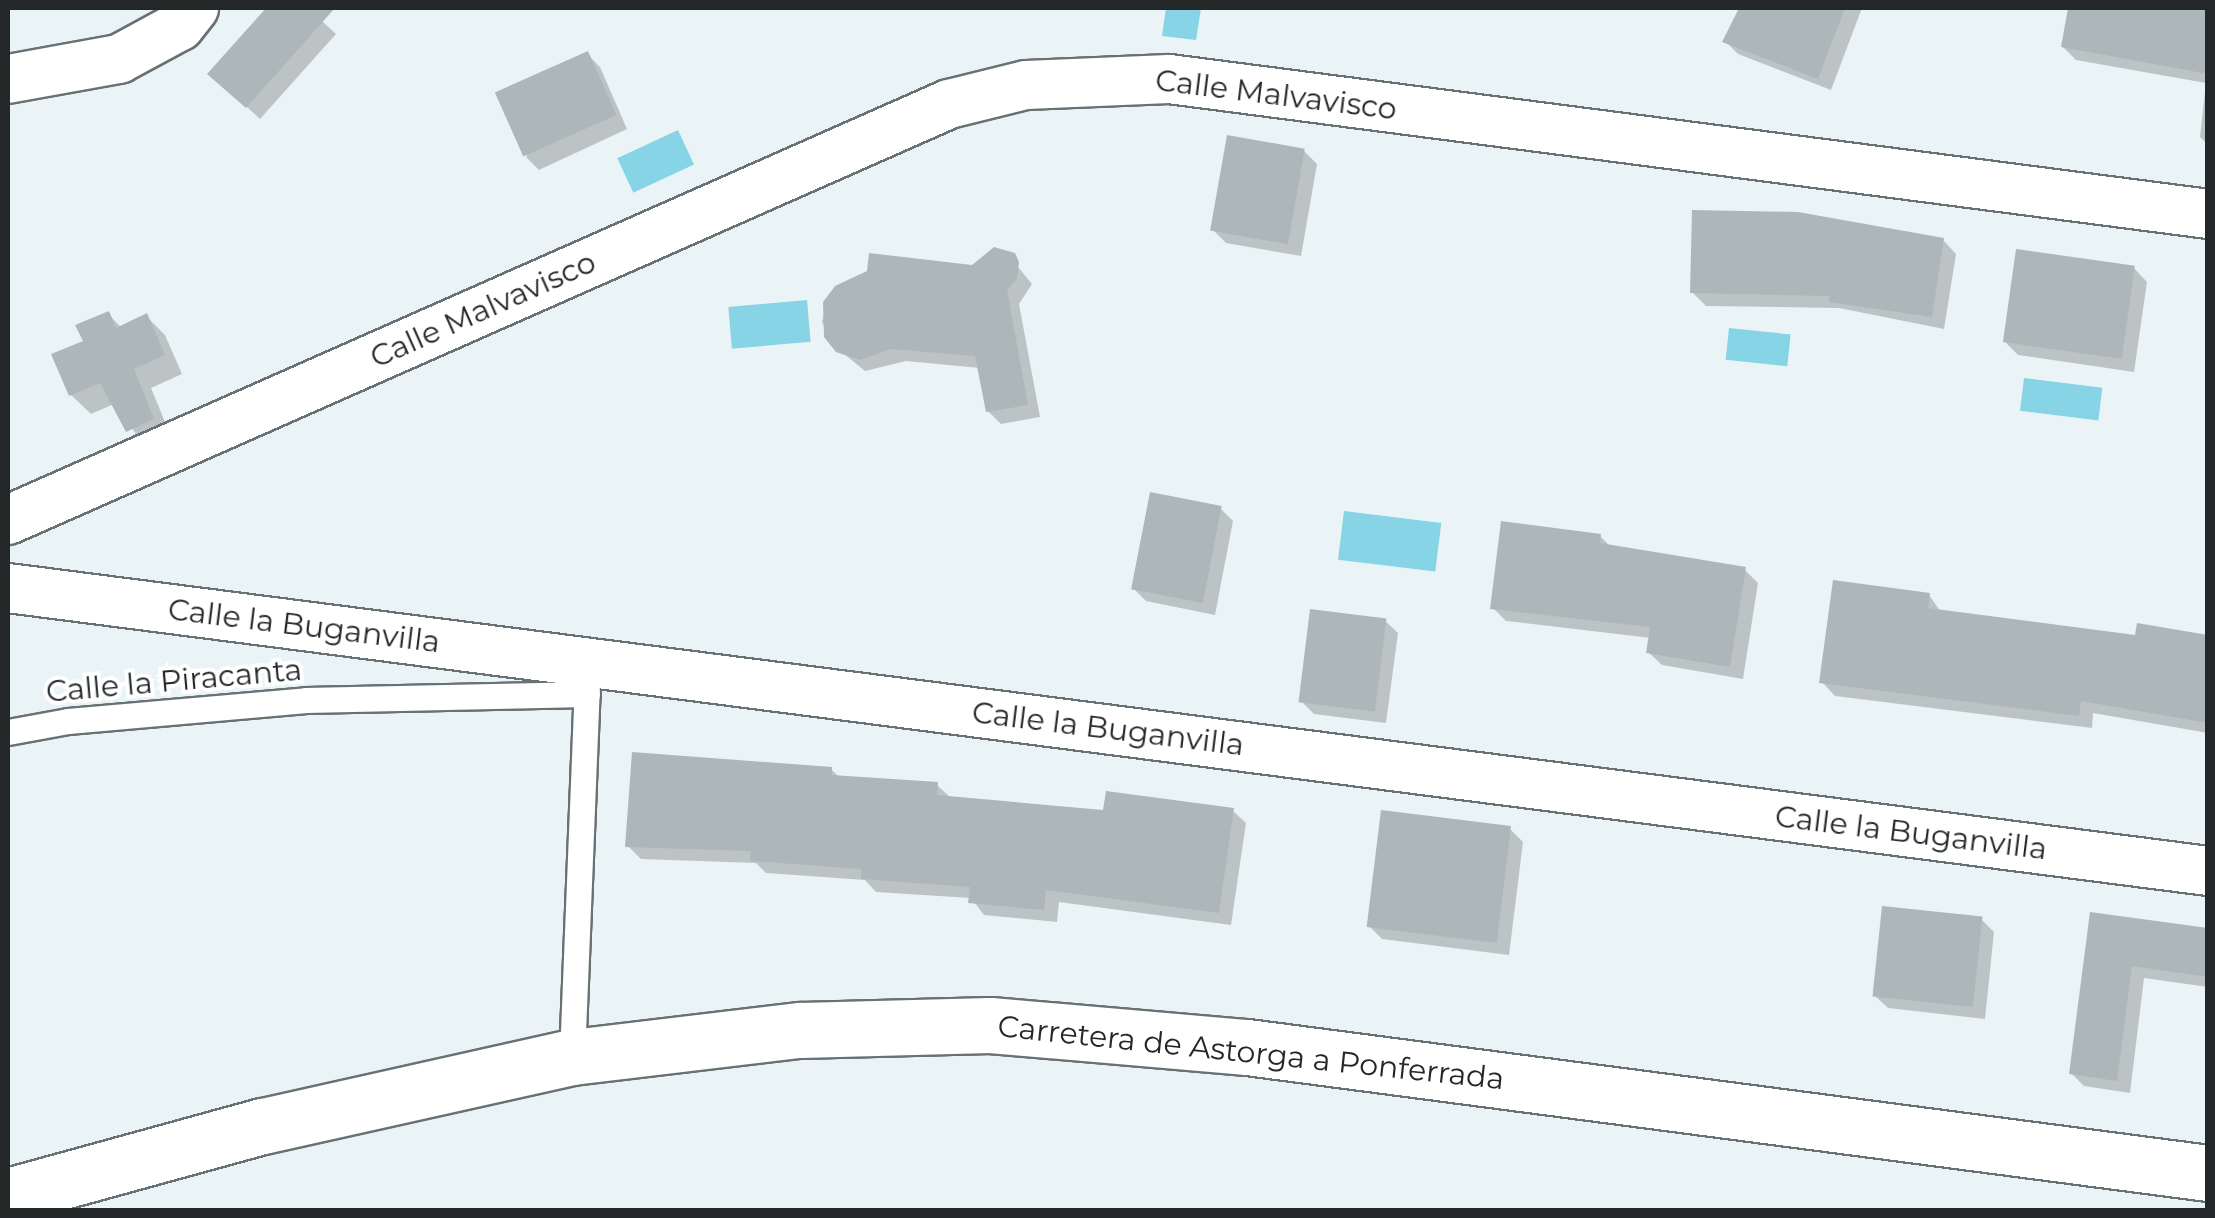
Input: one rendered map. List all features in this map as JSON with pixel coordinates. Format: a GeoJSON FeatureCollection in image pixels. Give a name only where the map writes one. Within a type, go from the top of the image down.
{"type":"FeatureCollection","features":[{"type":"Feature","properties":{"kind":"main road","name":"Carretera de Astorga a Ponferrada"},"geometry":{"type":"LineString","coordinates":[[8,1196],[263,1126],[572,1057],[800,1030],[990,1025],[1247,1047],[2208,1173]]}},
{"type":"Feature","properties":{"kind":"street"},"geometry":{"type":"LineString","coordinates":[[8,79],[119,59],[180,26],[194,8]]}},
{"type":"Feature","properties":{"kind":"street","name":"Calle Malvavisco"},"geometry":{"type":"LineString","coordinates":[[8,520],[949,104],[1026,85],[1169,79],[2208,214]]}},
{"type":"Feature","properties":{"kind":"street","name":"Calle la Buganvilla"},"geometry":{"type":"LineString","coordinates":[[8,588],[587,678],[2208,871]]}},
{"type":"Feature","properties":{"kind":"lane","name":"Calle la Piracanta"},"geometry":{"type":"LineString","coordinates":[[8,732],[68,721],[587,678]]}},
{"type":"Feature","properties":{"kind":"lane"},"geometry":{"type":"LineString","coordinates":[[572,1057],[587,678]]}},
{"type":"Feature","properties":{"kind":"water"},"geometry":{"type":"Polygon","coordinates":[[[1166,8],[1201,8],[1196,40],[1162,36],[1166,8]]]}},
{"type":"Feature","properties":{"kind":"water"},"geometry":{"type":"Polygon","coordinates":[[[678,130],[694,164],[633,193],[617,158],[678,130]]]}},
{"type":"Feature","properties":{"kind":"water"},"geometry":{"type":"Polygon","coordinates":[[[807,300],[811,342],[732,349],[728,307],[807,300]]]}},
{"type":"Feature","properties":{"kind":"water"},"geometry":{"type":"Polygon","coordinates":[[[1729,328],[1791,334],[1787,366],[1726,360],[1729,328]]]}},
{"type":"Feature","properties":{"kind":"water"},"geometry":{"type":"Polygon","coordinates":[[[2024,378],[2102,388],[2098,420],[2020,411],[2024,378]]]}},
{"type":"Feature","properties":{"kind":"water"},"geometry":{"type":"Polygon","coordinates":[[[1344,511],[1441,523],[1435,572],[1338,560],[1344,511]]]}},
{"type":"Feature","properties":{"kind":"building"},"geometry":{"type":"Polygon","coordinates":[[[266,8],[335,8],[246,108],[207,74],[266,8]]]}},
{"type":"Feature","properties":{"kind":"building"},"geometry":{"type":"Polygon","coordinates":[[[1739,8],[1845,8],[1818,79],[1722,42],[1739,8]]]}},
{"type":"Feature","properties":{"kind":"building"},"geometry":{"type":"Polygon","coordinates":[[[2068,8],[2208,8],[2208,74],[2061,47],[2068,8]]]}},
{"type":"Feature","properties":{"kind":"building"},"geometry":{"type":"Polygon","coordinates":[[[588,51],[616,115],[523,156],[495,92],[588,51]]]}},
{"type":"Feature","properties":{"kind":"building"},"geometry":{"type":"Polygon","coordinates":[[[1227,135],[1305,149],[1288,244],[1210,231],[1227,135]]]}},
{"type":"Feature","properties":{"kind":"building"},"geometry":{"type":"Polygon","coordinates":[[[1692,210],[1798,212],[1944,238],[1932,317],[1829,302],[1829,296],[1690,293],[1692,210]]]}},
{"type":"Feature","properties":{"kind":"building"},"geometry":{"type":"Polygon","coordinates":[[[994,247],[1015,253],[1019,262],[1017,279],[1007,290],[1028,405],[986,412],[975,356],[891,349],[860,360],[836,352],[824,337],[823,302],[835,286],[867,271],[869,253],[972,265],[994,247]]]}},
{"type":"Feature","properties":{"kind":"building"},"geometry":{"type":"Polygon","coordinates":[[[2016,249],[2135,266],[2122,359],[2003,342],[2016,249]]]}},
{"type":"Feature","properties":{"kind":"building"},"geometry":{"type":"Polygon","coordinates":[[[109,311],[116,328],[147,313],[165,355],[134,369],[154,419],[126,432],[100,383],[69,396],[51,354],[83,341],[75,325],[109,311]]]}},
{"type":"Feature","properties":{"kind":"building"},"geometry":{"type":"Polygon","coordinates":[[[1150,492],[1222,506],[1203,603],[1131,589],[1150,492]]]}},
{"type":"Feature","properties":{"kind":"building"},"geometry":{"type":"Polygon","coordinates":[[[1501,521],[1601,534],[1600,543],[1746,567],[1730,667],[1646,653],[1650,627],[1490,609],[1501,521]]]}},
{"type":"Feature","properties":{"kind":"building"},"geometry":{"type":"Polygon","coordinates":[[[1833,580],[1930,593],[1928,608],[2135,635],[2137,623],[2208,635],[2208,723],[2081,701],[2079,716],[1819,683],[1833,580]]]}},
{"type":"Feature","properties":{"kind":"building"},"geometry":{"type":"Polygon","coordinates":[[[1310,609],[1386,618],[1375,712],[1299,702],[1310,609]]]}},
{"type":"Feature","properties":{"kind":"building"},"geometry":{"type":"Polygon","coordinates":[[[632,752],[832,767],[832,775],[938,782],[937,795],[1103,810],[1106,791],[1234,808],[1219,913],[1046,890],[1044,910],[968,903],[970,887],[861,879],[861,869],[750,861],[751,851],[625,847],[632,752]]]}},
{"type":"Feature","properties":{"kind":"building"},"geometry":{"type":"Polygon","coordinates":[[[1381,810],[1511,826],[1497,943],[1367,927],[1381,810]]]}},
{"type":"Feature","properties":{"kind":"building"},"geometry":{"type":"Polygon","coordinates":[[[1882,906],[1982,917],[1973,1007],[1872,997],[1882,906]]]}},
{"type":"Feature","properties":{"kind":"building"},"geometry":{"type":"Polygon","coordinates":[[[2090,912],[2208,928],[2208,977],[2132,966],[2117,1081],[2069,1074],[2090,912]]]}}]}
